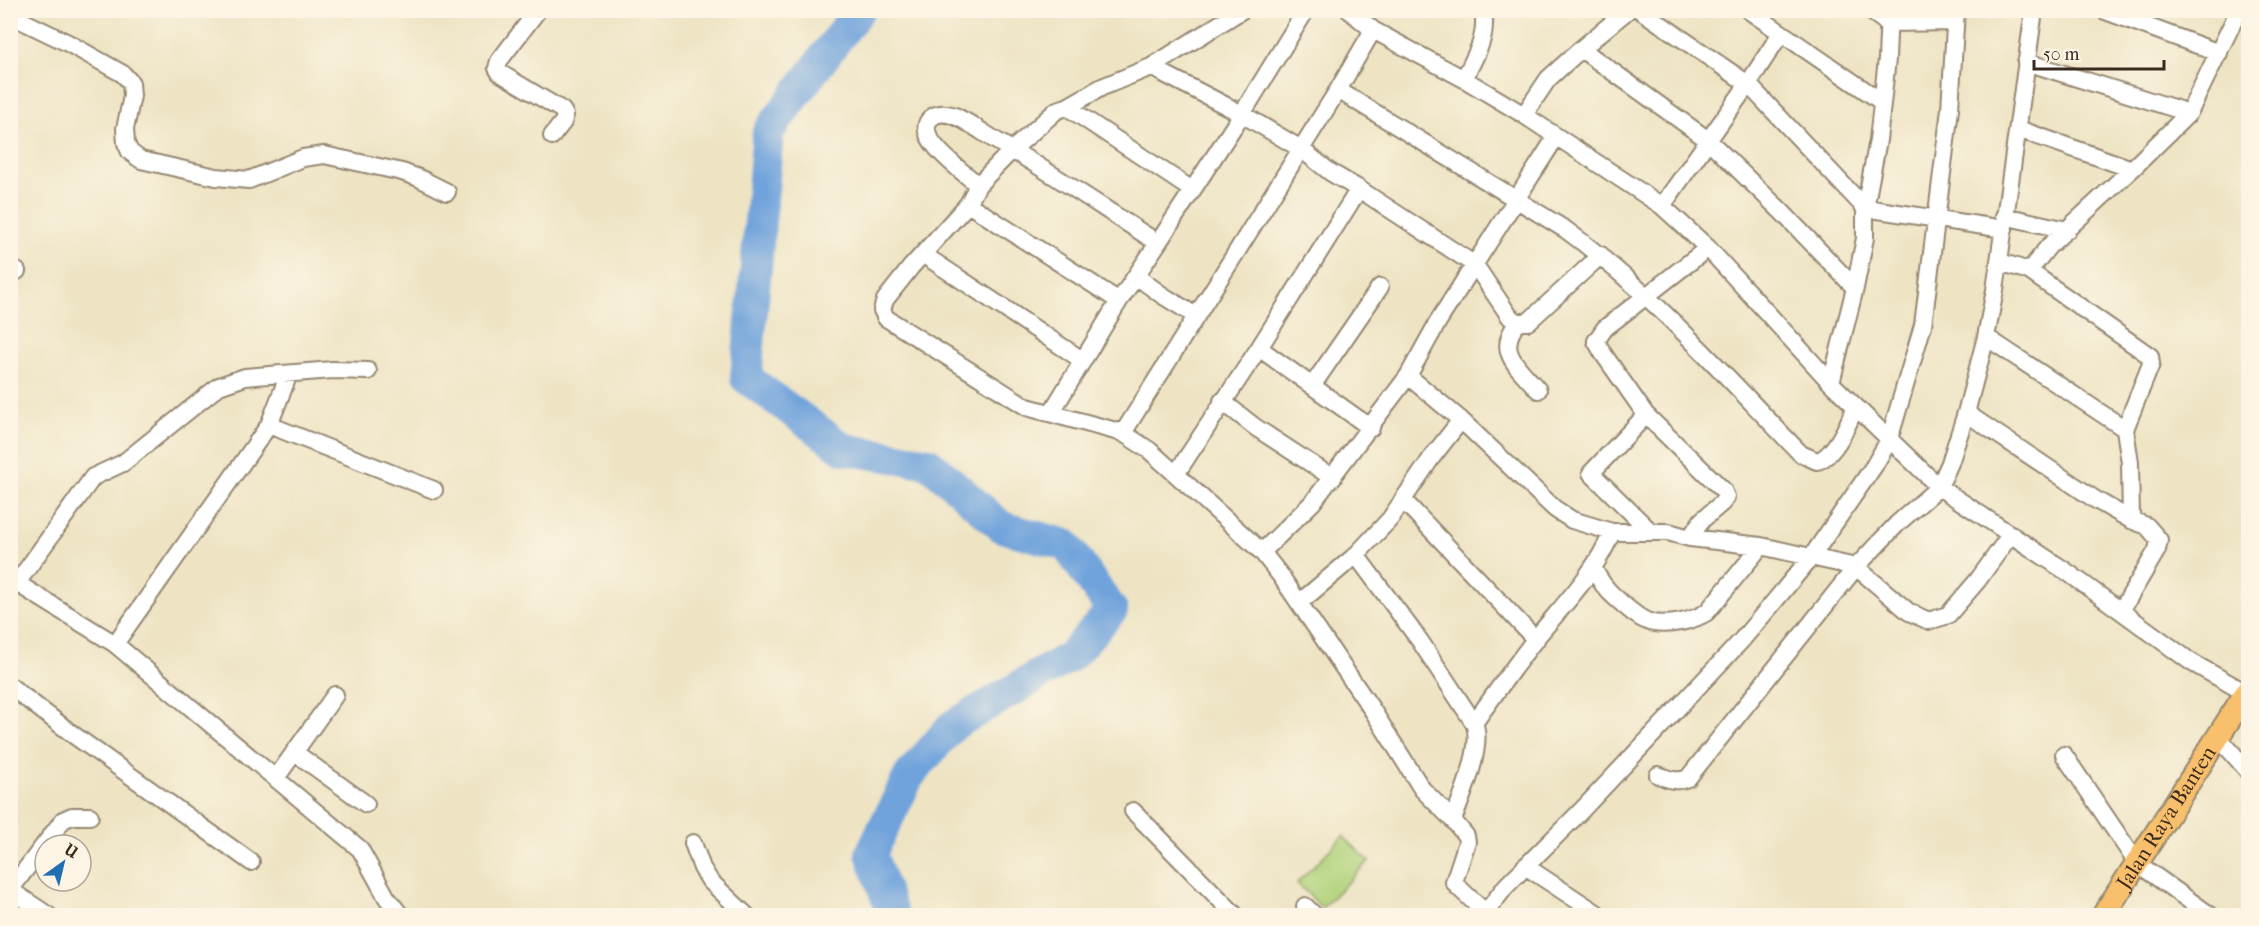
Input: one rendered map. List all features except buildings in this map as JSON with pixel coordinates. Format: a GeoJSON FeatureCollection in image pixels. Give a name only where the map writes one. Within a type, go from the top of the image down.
{"type":"FeatureCollection","features":[{"type":"Feature","properties":{"kind":"main road","name":"Jalan Raya Banten"},"geometry":{"type":"LineString","coordinates":[[2103,915],[2247,692]]}},
{"type":"Feature","properties":{"kind":"street"},"geometry":{"type":"LineString","coordinates":[[538,10],[499,61],[497,68],[500,73],[562,110],[565,115],[563,122],[552,136]]}},
{"type":"Feature","properties":{"kind":"street"},"geometry":{"type":"LineString","coordinates":[[1242,10],[1151,68],[1102,87],[1067,107],[1057,110],[1012,150],[978,185],[968,204],[911,267],[885,300],[882,310],[886,318],[1027,407],[1124,433],[1149,450],[1262,552],[1373,711],[1422,789],[1466,836],[1467,843],[1454,882],[1484,914],[1506,886],[1580,812],[1740,642],[1812,556],[1874,466],[1889,440],[1923,325],[1950,109],[1956,16],[1888,17],[1869,10]]}},
{"type":"Feature","properties":{"kind":"street"},"geometry":{"type":"LineString","coordinates":[[1051,413],[1119,301],[1242,114],[1306,10]]}},
{"type":"Feature","properties":{"kind":"street"},"geometry":{"type":"LineString","coordinates":[[1349,10],[1372,30],[1464,79],[1524,115],[1662,206],[1708,248],[1831,383],[1939,487],[2011,534],[2191,662],[2247,692]]}},
{"type":"Feature","properties":{"kind":"street"},"geometry":{"type":"LineString","coordinates":[[1464,79],[1483,39],[1486,26],[1483,10]]}},
{"type":"Feature","properties":{"kind":"street"},"geometry":{"type":"LineString","coordinates":[[1524,115],[1548,79],[1628,10]]}},
{"type":"Feature","properties":{"kind":"street"},"geometry":{"type":"LineString","coordinates":[[1640,10],[1748,84],[1865,208],[1938,219],[2004,222],[2067,230]]}},
{"type":"Feature","properties":{"kind":"street"},"geometry":{"type":"LineString","coordinates":[[1748,10],[1882,102]]}},
{"type":"Feature","properties":{"kind":"street"},"geometry":{"type":"LineString","coordinates":[[1658,775],[1681,781],[1689,778],[1856,567],[1898,523],[1939,487],[1950,463],[1966,413],[1986,337],[2000,262],[2034,10]]}},
{"type":"Feature","properties":{"kind":"street"},"geometry":{"type":"LineString","coordinates":[[2103,10],[2219,52]]}},
{"type":"Feature","properties":{"kind":"street"},"geometry":{"type":"LineString","coordinates":[[2029,271],[2048,247],[2132,170],[2189,113],[2239,10]]}},
{"type":"Feature","properties":{"kind":"street"},"geometry":{"type":"LineString","coordinates":[[10,15],[78,48],[123,74],[131,83],[132,96],[125,129],[126,143],[130,152],[141,160],[216,177],[249,180],[303,158],[324,155],[402,172],[447,192]]}},
{"type":"Feature","properties":{"kind":"street"},"geometry":{"type":"LineString","coordinates":[[1831,383],[1856,288],[1865,238],[1865,208],[1878,140],[1887,59],[1888,17]]}},
{"type":"Feature","properties":{"kind":"street"},"geometry":{"type":"LineString","coordinates":[[1124,433],[1338,90],[1372,30]]}},
{"type":"Feature","properties":{"kind":"street"},"geometry":{"type":"LineString","coordinates":[[1662,206],[1781,33]]}},
{"type":"Feature","properties":{"kind":"street"},"geometry":{"type":"LineString","coordinates":[[1581,49],[1708,141],[1856,288]]}},
{"type":"Feature","properties":{"kind":"street"},"geometry":{"type":"LineString","coordinates":[[2026,62],[2189,113]]}},
{"type":"Feature","properties":{"kind":"street"},"geometry":{"type":"LineString","coordinates":[[1151,68],[1242,114],[1301,148],[1330,172],[1476,265],[1510,317],[1518,322],[1528,322],[1601,255]]}},
{"type":"Feature","properties":{"kind":"street"},"geometry":{"type":"LineString","coordinates":[[1338,90],[1517,200],[1601,255],[1647,297],[1800,454],[1818,461],[1828,456],[1850,420],[1855,407]]}},
{"type":"Feature","properties":{"kind":"street"},"geometry":{"type":"LineString","coordinates":[[1067,107],[1192,190]]}},
{"type":"Feature","properties":{"kind":"street"},"geometry":{"type":"LineString","coordinates":[[978,185],[931,143],[925,132],[932,116],[939,113],[952,115],[1012,150],[1158,243]]}},
{"type":"Feature","properties":{"kind":"street"},"geometry":{"type":"LineString","coordinates":[[2018,129],[2132,170]]}},
{"type":"Feature","properties":{"kind":"street"},"geometry":{"type":"LineString","coordinates":[[1262,552],[1313,502],[1333,478],[1408,376],[1439,320],[1556,137]]}},
{"type":"Feature","properties":{"kind":"street"},"geometry":{"type":"LineString","coordinates":[[1176,474],[1359,189]]}},
{"type":"Feature","properties":{"kind":"street"},"geometry":{"type":"LineString","coordinates":[[968,204],[1119,301]]}},
{"type":"Feature","properties":{"kind":"street"},"geometry":{"type":"LineString","coordinates":[[1690,538],[1702,520],[1722,503],[1726,497],[1723,490],[1646,415],[1596,341],[1605,328],[1708,248]]}},
{"type":"Feature","properties":{"kind":"street"},"geometry":{"type":"LineString","coordinates":[[926,253],[930,259],[1082,360]]}},
{"type":"Feature","properties":{"kind":"street"},"geometry":{"type":"LineString","coordinates":[[2000,262],[2029,271],[2150,356],[2151,364],[2125,429],[2130,463],[2131,520]]}},
{"type":"Feature","properties":{"kind":"street"},"geometry":{"type":"LineString","coordinates":[[1136,276],[1196,316]]}},
{"type":"Feature","properties":{"kind":"street"},"geometry":{"type":"LineString","coordinates":[[1312,386],[1380,286]]}},
{"type":"Feature","properties":{"kind":"street"},"geometry":{"type":"LineString","coordinates":[[1518,322],[1506,341],[1508,350],[1538,390]]}},
{"type":"Feature","properties":{"kind":"street"},"geometry":{"type":"LineString","coordinates":[[1986,337],[2125,429]]}},
{"type":"Feature","properties":{"kind":"street"},"geometry":{"type":"LineString","coordinates":[[1259,348],[1371,428]]}},
{"type":"Feature","properties":{"kind":"street"},"geometry":{"type":"LineString","coordinates":[[368,371],[333,370],[245,377],[219,386],[123,463],[93,477],[14,581],[114,644],[360,849],[398,912]]}},
{"type":"Feature","properties":{"kind":"street"},"geometry":{"type":"LineString","coordinates":[[114,644],[269,425],[289,374]]}},
{"type":"Feature","properties":{"kind":"street"},"geometry":{"type":"LineString","coordinates":[[1408,376],[1461,420],[1555,509],[1572,520],[1612,532],[1668,532],[1690,538],[1761,546],[1856,567],[1909,612],[1929,621],[1948,615],[1978,580],[2011,534]]}},
{"type":"Feature","properties":{"kind":"street"},"geometry":{"type":"LineString","coordinates":[[1222,401],[1255,427],[1333,478]]}},
{"type":"Feature","properties":{"kind":"street"},"geometry":{"type":"LineString","coordinates":[[1966,413],[2096,500],[2131,520],[2147,526],[2159,540],[2157,550],[2121,611]]}},
{"type":"Feature","properties":{"kind":"street"},"geometry":{"type":"LineString","coordinates":[[1646,415],[1592,473],[1650,531]]}},
{"type":"Feature","properties":{"kind":"street"},"geometry":{"type":"LineString","coordinates":[[1299,603],[1356,555],[1390,519],[1432,457],[1461,420]]}},
{"type":"Feature","properties":{"kind":"street"},"geometry":{"type":"LineString","coordinates":[[269,425],[434,490]]}},
{"type":"Feature","properties":{"kind":"street"},"geometry":{"type":"LineString","coordinates":[[1404,501],[1536,640]]}},
{"type":"Feature","properties":{"kind":"street"},"geometry":{"type":"LineString","coordinates":[[1474,723],[1593,567],[1612,532]]}},
{"type":"Feature","properties":{"kind":"street"},"geometry":{"type":"LineString","coordinates":[[1593,567],[1598,580],[1607,591],[1640,619],[1651,623],[1668,624],[1698,618],[1707,612],[1761,546]]}},
{"type":"Feature","properties":{"kind":"street"},"geometry":{"type":"LineString","coordinates":[[1356,555],[1420,641],[1478,730],[1465,789],[1453,820]]}},
{"type":"Feature","properties":{"kind":"street"},"geometry":{"type":"LineString","coordinates":[[10,686],[75,736],[251,862]]}},
{"type":"Feature","properties":{"kind":"street"},"geometry":{"type":"LineString","coordinates":[[276,778],[335,695]]}},
{"type":"Feature","properties":{"kind":"street"},"geometry":{"type":"LineString","coordinates":[[2219,738],[2248,771]]}},
{"type":"Feature","properties":{"kind":"street"},"geometry":{"type":"LineString","coordinates":[[294,752],[366,804]]}},
{"type":"Feature","properties":{"kind":"street"},"geometry":{"type":"LineString","coordinates":[[2064,755],[2137,863],[2211,915]]}},
{"type":"Feature","properties":{"kind":"street"},"geometry":{"type":"LineString","coordinates":[[1133,811],[1236,915]]}},
{"type":"Feature","properties":{"kind":"street"},"geometry":{"type":"LineString","coordinates":[[49,915],[10,890],[63,820],[72,816],[90,816]]}},
{"type":"Feature","properties":{"kind":"street"},"geometry":{"type":"LineString","coordinates":[[693,843],[702,868],[710,881],[747,915]]}},
{"type":"Feature","properties":{"kind":"street"},"geometry":{"type":"LineString","coordinates":[[1525,866],[1601,915]]}},
{"type":"Feature","properties":{"kind":"green space"},"geometry":{"type":"Polygon","coordinates":[[[1343,836],[1369,861],[1322,908],[1297,883],[1343,836]]]}},
{"type":"Feature","properties":{"kind":"waterway"},"geometry":{"type":"LineString","coordinates":[[859,10],[768,132],[746,378],[844,449],[929,463],[1002,527],[1066,545],[1112,610],[1071,656],[952,726],[909,776],[871,853],[893,916]]}}]}
